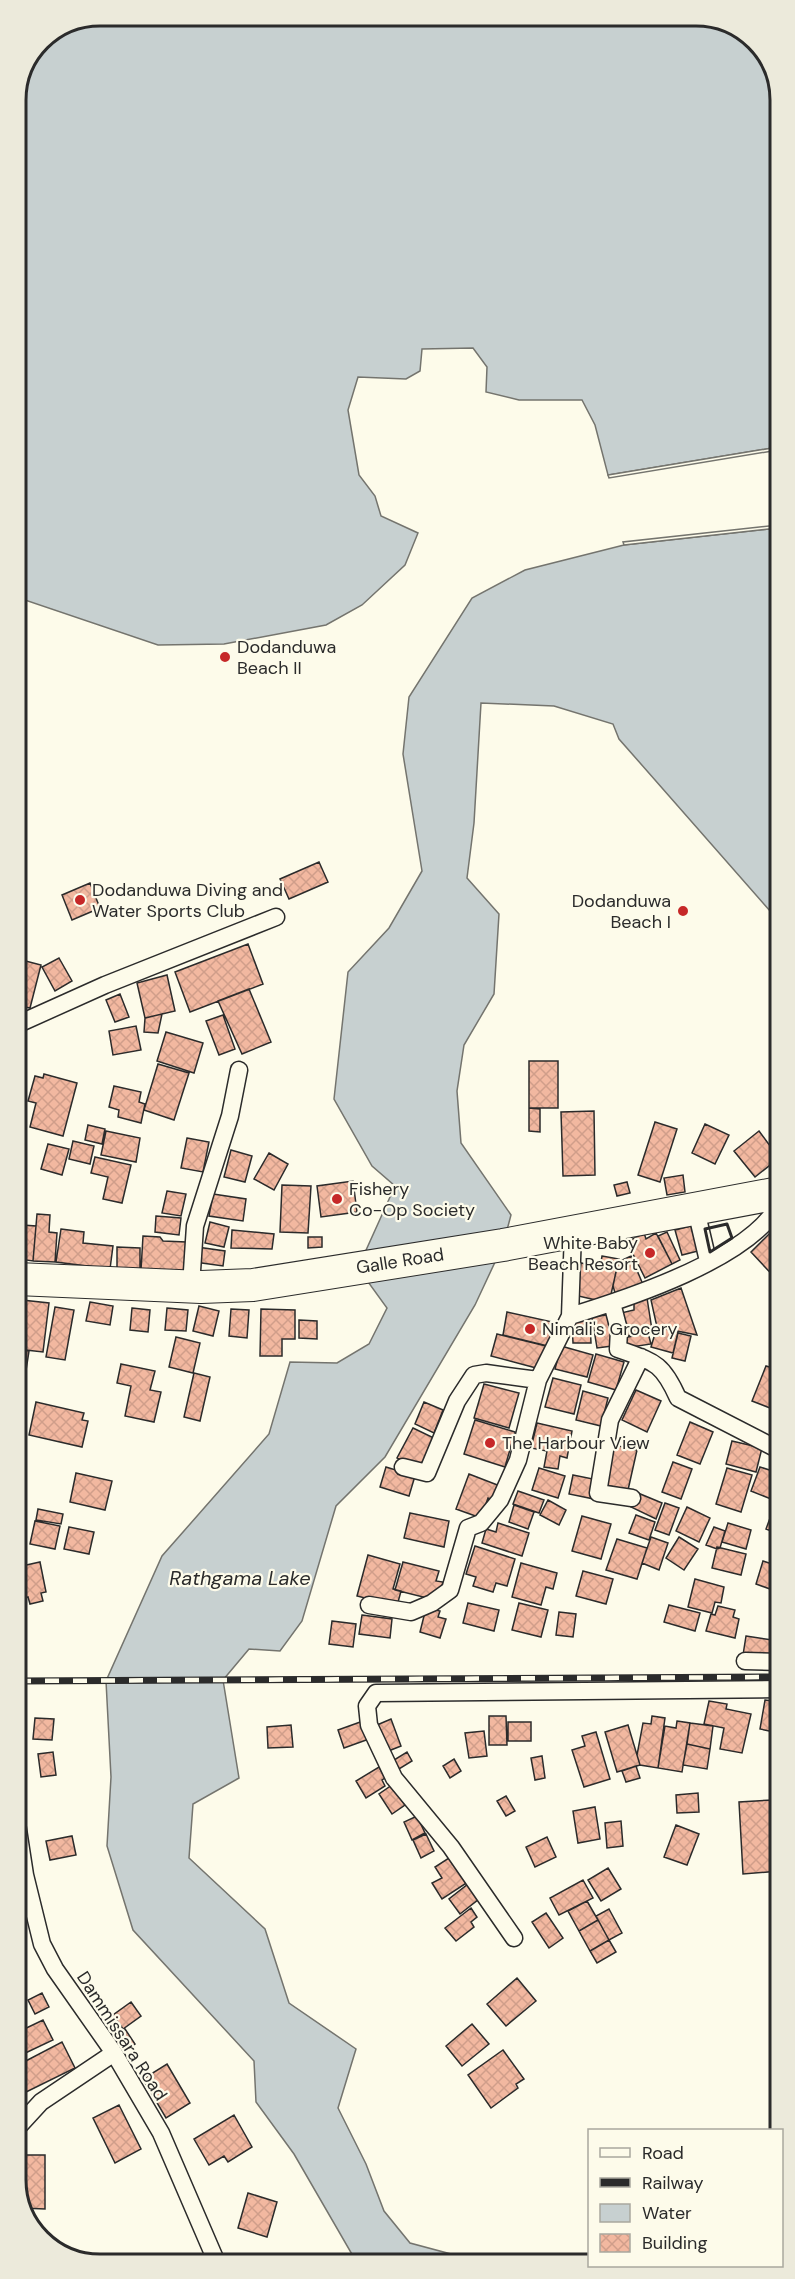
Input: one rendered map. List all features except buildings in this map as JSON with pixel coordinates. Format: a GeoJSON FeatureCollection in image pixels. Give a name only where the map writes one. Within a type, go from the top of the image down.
{"type":"FeatureCollection","features":[{"type":"Feature","properties":{"kind":"highway","name":"Galle Road"},"geometry":{"type":"LineString","coordinates":[[25,1279],[191,1286],[253,1285],[503,1245],[770,1195]]}},
{"type":"Feature","properties":{"kind":"street"},"geometry":{"type":"LineString","coordinates":[[26,1021],[105,985],[276,917]]}},
{"type":"Feature","properties":{"kind":"street"},"geometry":{"type":"LineString","coordinates":[[191,1286],[195,1226],[230,1116],[238,1070]]}},
{"type":"Feature","properties":{"kind":"street"},"geometry":{"type":"LineString","coordinates":[[696,1210],[708,1261]]}},
{"type":"Feature","properties":{"kind":"street"},"geometry":{"type":"LineString","coordinates":[[570,1316],[612,1303],[677,1278],[752,1234],[770,1217]]}},
{"type":"Feature","properties":{"kind":"street"},"geometry":{"type":"LineString","coordinates":[[369,1605],[411,1612],[432,1603],[450,1590],[468,1528],[481,1523],[500,1500],[518,1460],[538,1380],[570,1316],[573,1232]]}},
{"type":"Feature","properties":{"kind":"street"},"geometry":{"type":"LineString","coordinates":[[612,1303],[619,1330],[618,1349],[652,1362],[670,1377],[678,1398],[770,1445]]}},
{"type":"Feature","properties":{"kind":"street"},"geometry":{"type":"LineString","coordinates":[[632,1498],[598,1492],[610,1420],[641,1357]]}},
{"type":"Feature","properties":{"kind":"street"},"geometry":{"type":"LineString","coordinates":[[403,1467],[427,1473],[457,1401],[474,1375],[486,1373],[538,1380]]}},
{"type":"Feature","properties":{"kind":"street"},"geometry":{"type":"LineString","coordinates":[[745,1661],[770,1662]]}},
{"type":"Feature","properties":{"kind":"street"},"geometry":{"type":"LineString","coordinates":[[514,1938],[451,1847],[394,1778],[369,1725],[367,1706],[376,1693],[770,1689]]}},
{"type":"Feature","properties":{"kind":"street","name":"Dammissara Road"},"geometry":{"type":"LineString","coordinates":[[25,1876],[42,1944],[55,1969],[114,2053],[161,2133],[214,2253]]}},
{"type":"Feature","properties":{"kind":"street"},"geometry":{"type":"LineString","coordinates":[[25,2119],[41,2102],[114,2053]]}},
{"type":"Feature","properties":{"kind":"water"},"geometry":{"type":"Polygon","coordinates":[[[100,25],[700,26],[728,33],[751,51],[764,71],[770,100],[770,448],[608,475],[595,425],[582,400],[519,400],[486,392],[487,367],[473,348],[422,349],[420,371],[406,379],[358,377],[348,410],[359,475],[375,496],[381,516],[418,533],[405,565],[362,605],[326,625],[224,644],[158,645],[26,600],[26,95],[33,67],[51,44],[71,31],[100,25]]]}},
{"type":"Feature","properties":{"kind":"water","name":"Rathgama Lake"},"geometry":{"type":"Polygon","coordinates":[[[770,529],[770,911],[619,739],[613,724],[554,706],[481,703],[474,823],[467,878],[499,914],[494,994],[464,1045],[457,1091],[461,1143],[511,1215],[503,1245],[475,1305],[385,1457],[336,1506],[302,1621],[280,1651],[249,1649],[223,1680],[239,1778],[193,1804],[189,1858],[265,1929],[289,2003],[356,2049],[338,2108],[366,2164],[384,2211],[410,2243],[449,2254],[351,2253],[294,2154],[256,2102],[254,2061],[133,1930],[107,1846],[111,1777],[106,1681],[162,1556],[269,1434],[290,1362],[337,1363],[369,1344],[387,1308],[358,1268],[395,1186],[372,1166],[334,1099],[348,972],[389,928],[422,871],[403,754],[409,697],[472,598],[525,570],[624,545],[770,529]]]}},
{"type":"Feature","properties":{"kind":"pier"},"geometry":{"type":"Polygon","coordinates":[[[770,448],[770,451],[609,478],[608,475],[770,448]]]}},
{"type":"Feature","properties":{"kind":"pier"},"geometry":{"type":"Polygon","coordinates":[[[770,526],[770,529],[624,545],[623,542],[770,526]]]}},
{"type":"Feature","properties":{"kind":"railway"},"geometry":{"type":"LineString","coordinates":[[25,1681],[770,1677]]}},
{"type":"Feature","properties":{"kind":"wall"},"geometry":{"type":"LineString","coordinates":[[727,1224],[732,1238],[710,1252],[705,1229],[727,1224]]}},
{"type":"Feature","properties":{"kind":"place","name":"Dodanduwa Beach II"},"geometry":{"type":"Point","coordinates":[225,657]}},
{"type":"Feature","properties":{"kind":"place","name":"Dodanduwa Diving and Water Sports Club"},"geometry":{"type":"Point","coordinates":[80,900]}},
{"type":"Feature","properties":{"kind":"place","name":"Dodanduwa Beach I"},"geometry":{"type":"Point","coordinates":[683,911]}},
{"type":"Feature","properties":{"kind":"place","name":"Fishery Co-Op Society"},"geometry":{"type":"Point","coordinates":[337,1199]}},
{"type":"Feature","properties":{"kind":"place","name":"White Baby Beach Resort"},"geometry":{"type":"Point","coordinates":[650,1253]}},
{"type":"Feature","properties":{"kind":"place","name":"Nimali's Grocery"},"geometry":{"type":"Point","coordinates":[530,1329]}},
{"type":"Feature","properties":{"kind":"place","name":"The Harbour View"},"geometry":{"type":"Point","coordinates":[490,1443]}}]}
